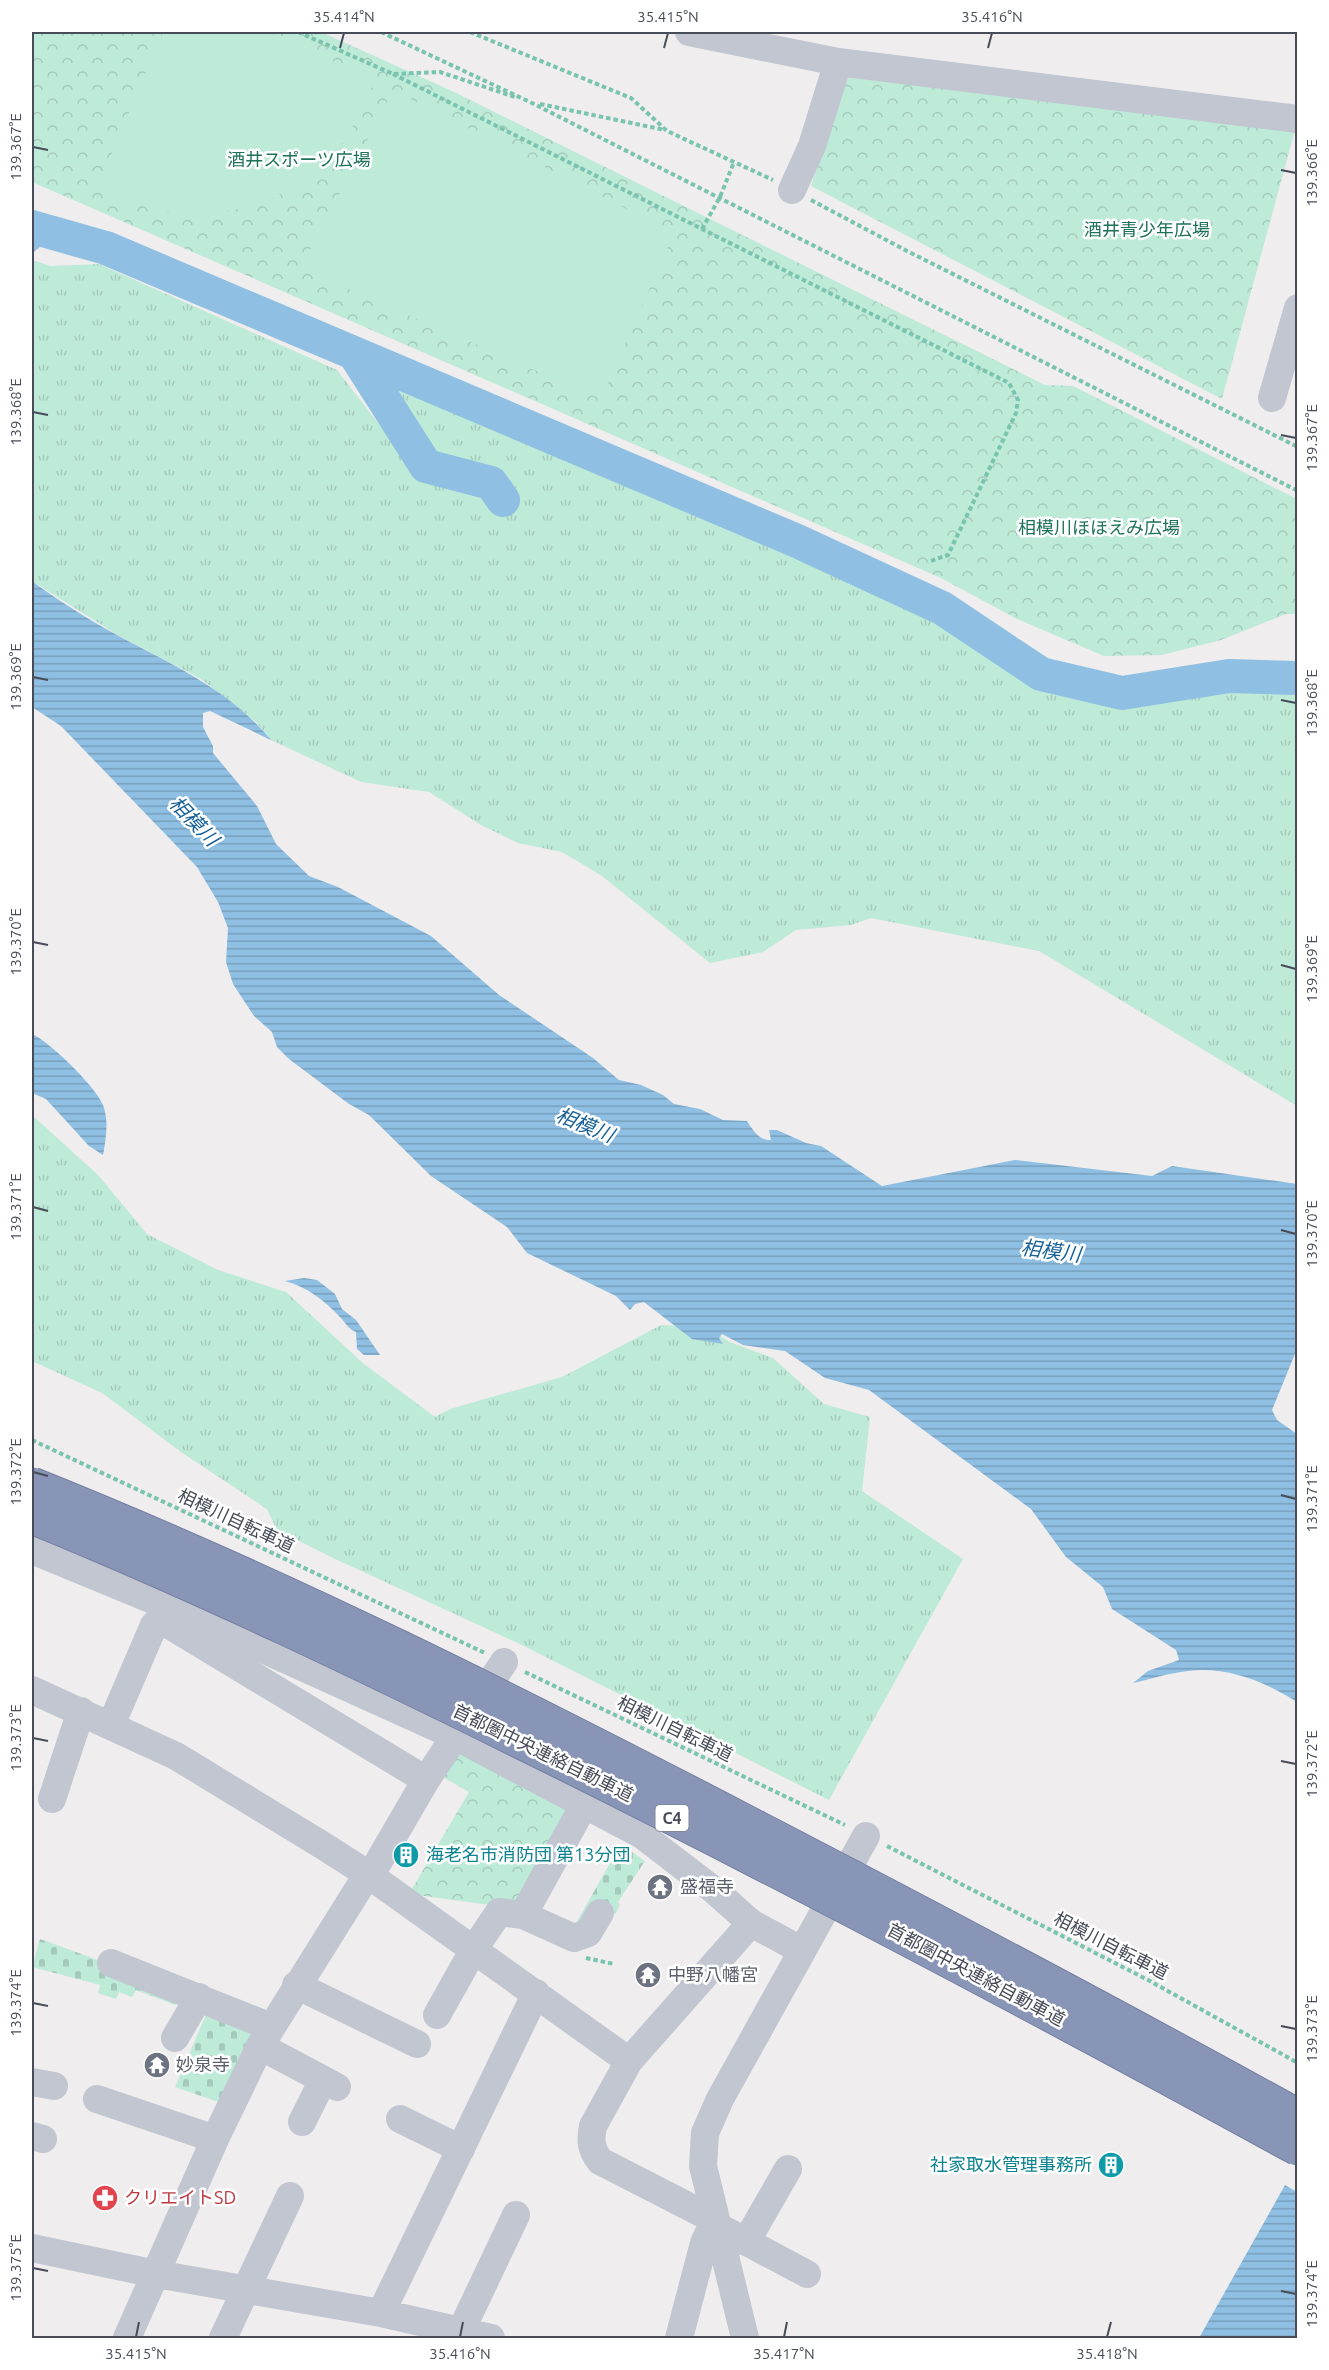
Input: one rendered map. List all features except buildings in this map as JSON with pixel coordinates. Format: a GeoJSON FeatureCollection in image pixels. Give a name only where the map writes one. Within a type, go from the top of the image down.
{"type":"FeatureCollection","features":[{"type":"Feature","properties":{"kind":"highway","name":"首都圏中央連絡自動車道"},"geometry":{"type":"LineString","coordinates":[[32,1484],[263,1583],[412,1653],[625,1759],[1147,2032],[1298,2116]]}},
{"type":"Feature","properties":{"kind":"highway","name":"首都圏中央連絡自動車道"},"geometry":{"type":"LineString","coordinates":[[32,1517],[253,1612],[618,1790],[884,1927],[1298,2149]]}},
{"type":"Feature","properties":{"kind":"street"},"geometry":{"type":"LineString","coordinates":[[689,32],[838,62],[1298,119]]}},
{"type":"Feature","properties":{"kind":"street"},"geometry":{"type":"LineString","coordinates":[[792,190],[812,146],[838,62]]}},
{"type":"Feature","properties":{"kind":"street"},"geometry":{"type":"LineString","coordinates":[[1272,398],[1298,308]]}},
{"type":"Feature","properties":{"kind":"street"},"geometry":{"type":"LineString","coordinates":[[32,1550],[165,1605],[455,1736],[642,1835],[716,1891],[751,1923],[801,1950]]}},
{"type":"Feature","properties":{"kind":"street"},"geometry":{"type":"LineString","coordinates":[[111,1725],[154,1625],[161,1620],[426,1780]]}},
{"type":"Feature","properties":{"kind":"street"},"geometry":{"type":"LineString","coordinates":[[127,2338],[215,2139],[265,2037],[296,1985],[369,1875],[426,1780],[504,1662]]}},
{"type":"Feature","properties":{"kind":"street"},"geometry":{"type":"LineString","coordinates":[[32,1690],[176,1756],[369,1875],[629,2061]]}},
{"type":"Feature","properties":{"kind":"street"},"geometry":{"type":"LineString","coordinates":[[52,1799],[81,1712]]}},
{"type":"Feature","properties":{"kind":"street"},"geometry":{"type":"LineString","coordinates":[[523,1915],[584,1805]]}},
{"type":"Feature","properties":{"kind":"street"},"geometry":{"type":"LineString","coordinates":[[745,2338],[703,2166],[705,2133],[720,2098],[866,1836]]}},
{"type":"Feature","properties":{"kind":"street"},"geometry":{"type":"LineString","coordinates":[[437,2015],[474,1948],[499,1911],[523,1915],[574,1938],[588,1933],[600,1913]]}},
{"type":"Feature","properties":{"kind":"street"},"geometry":{"type":"LineString","coordinates":[[751,1923],[629,2061],[593,2126],[592,2150],[600,2161],[807,2274]]}},
{"type":"Feature","properties":{"kind":"street"},"geometry":{"type":"LineString","coordinates":[[111,1963],[199,1997],[265,2037],[330,2084],[302,2122]]}},
{"type":"Feature","properties":{"kind":"street"},"geometry":{"type":"LineString","coordinates":[[296,1985],[417,2044]]}},
{"type":"Feature","properties":{"kind":"street"},"geometry":{"type":"LineString","coordinates":[[389,2323],[461,2149],[536,1993]]}},
{"type":"Feature","properties":{"kind":"street"},"geometry":{"type":"LineString","coordinates":[[175,2038],[199,1997]]}},
{"type":"Feature","properties":{"kind":"street"},"geometry":{"type":"LineString","coordinates":[[97,2099],[215,2139]]}},
{"type":"Feature","properties":{"kind":"street"},"geometry":{"type":"LineString","coordinates":[[400,2119],[461,2149]]}},
{"type":"Feature","properties":{"kind":"street"},"geometry":{"type":"LineString","coordinates":[[746,2242],[788,2169]]}},
{"type":"Feature","properties":{"kind":"street"},"geometry":{"type":"LineString","coordinates":[[224,2338],[290,2196]]}},
{"type":"Feature","properties":{"kind":"street"},"geometry":{"type":"LineString","coordinates":[[461,2331],[516,2215]]}},
{"type":"Feature","properties":{"kind":"street"},"geometry":{"type":"LineString","coordinates":[[680,2338],[704,2242],[716,2223]]}},
{"type":"Feature","properties":{"kind":"street"},"geometry":{"type":"LineString","coordinates":[[32,2248],[156,2274],[246,2288],[389,2323],[461,2331],[489,2338]]}},
{"type":"Feature","properties":{"kind":"path"},"geometry":{"type":"LineString","coordinates":[[298,32],[393,74],[998,377],[1015,390],[1018,400],[1017,413],[948,555],[928,562]]}},
{"type":"Feature","properties":{"kind":"path"},"geometry":{"type":"LineString","coordinates":[[381,32],[532,103],[720,197],[1298,491]]}},
{"type":"Feature","properties":{"kind":"path"},"geometry":{"type":"LineString","coordinates":[[470,32],[631,98],[667,131]]}},
{"type":"Feature","properties":{"kind":"path"},"geometry":{"type":"LineString","coordinates":[[393,74],[440,72],[532,103],[667,131],[792,190],[907,251],[1298,447]]}},
{"type":"Feature","properties":{"kind":"path"},"geometry":{"type":"LineString","coordinates":[[702,229],[720,197],[734,162]]}},
{"type":"Feature","properties":{"kind":"path","name":"相模川自転車道"},"geometry":{"type":"LineString","coordinates":[[32,1440],[504,1662],[866,1836],[1148,1980],[1298,2062]]}},
{"type":"Feature","properties":{"kind":"green space","name":"酒井スポーツ広場"},"geometry":{"type":"Polygon","coordinates":[[[32,32],[321,32],[450,90],[1045,385],[1073,386],[1297,499],[1297,614],[1286,614],[1221,640],[1162,655],[1104,656],[1017,619],[941,578],[32,182],[32,32]]]}},
{"type":"Feature","properties":{"kind":"green space"},"geometry":{"type":"Polygon","coordinates":[[[163,32],[268,32],[375,80],[353,126],[336,152],[321,168],[284,193],[242,208],[220,212],[176,212],[156,209],[97,188],[163,32]]]}},
{"type":"Feature","properties":{"kind":"green space","name":"酒井青少年広場"},"geometry":{"type":"Polygon","coordinates":[[[846,77],[1295,130],[1222,399],[811,186],[846,77]]]}},
{"type":"Feature","properties":{"kind":"green space"},"geometry":{"type":"Polygon","coordinates":[[[393,90],[674,233],[601,399],[301,268],[393,90]]]}},
{"type":"Feature","properties":{"kind":"green space"},"geometry":{"type":"Polygon","coordinates":[[[32,260],[51,266],[99,264],[337,370],[416,472],[485,486],[503,500],[513,494],[462,465],[439,463],[427,458],[376,377],[401,378],[925,605],[964,623],[993,646],[1028,664],[1112,680],[1140,680],[1218,668],[1231,687],[1260,693],[1297,684],[1297,1106],[1039,951],[871,918],[851,925],[796,930],[763,952],[710,963],[602,876],[562,852],[518,843],[481,825],[429,792],[361,782],[271,740],[256,722],[201,679],[116,634],[32,581],[32,260]]]}},
{"type":"Feature","properties":{"kind":"green space"},"geometry":{"type":"Polygon","coordinates":[[[32,1115],[98,1175],[147,1234],[218,1270],[286,1292],[364,1364],[435,1417],[450,1409],[562,1377],[661,1325],[706,1327],[730,1342],[773,1358],[824,1404],[870,1417],[862,1491],[963,1559],[829,1800],[522,1645],[277,1530],[267,1509],[181,1452],[102,1393],[32,1361],[32,1115]]]}},
{"type":"Feature","properties":{"kind":"green space"},"geometry":{"type":"Polygon","coordinates":[[[460,1753],[571,1809],[527,1897],[498,1906],[409,1894],[469,1792],[441,1776],[460,1753]]]}},
{"type":"Feature","properties":{"kind":"green space"},"geometry":{"type":"Polygon","coordinates":[[[621,1844],[645,1861],[618,1902],[620,1905],[615,1914],[600,1904],[586,1929],[576,1923],[621,1844]]]}},
{"type":"Feature","properties":{"kind":"green space"},"geometry":{"type":"Polygon","coordinates":[[[40,1939],[109,1964],[177,1998],[175,2005],[136,1990],[132,1997],[119,1992],[116,1999],[98,1993],[100,1985],[32,1967],[40,1939]]]}},
{"type":"Feature","properties":{"kind":"green space"},"geometry":{"type":"Polygon","coordinates":[[[208,2010],[256,2031],[227,2105],[175,2087],[208,2010]]]}},
{"type":"Feature","properties":{"kind":"water"},"geometry":{"type":"Polygon","coordinates":[[[32,209],[117,246],[114,255],[105,258],[73,244],[51,239],[32,253],[32,209]]]}},
{"type":"Feature","properties":{"kind":"water","name":"相模川"},"geometry":{"type":"Polygon","coordinates":[[[32,581],[95,623],[200,680],[255,722],[271,740],[210,711],[203,713],[203,727],[213,746],[213,753],[257,806],[276,844],[309,876],[338,887],[431,936],[499,995],[593,1058],[619,1080],[641,1085],[663,1095],[674,1104],[700,1109],[723,1120],[747,1121],[763,1139],[771,1140],[769,1130],[777,1130],[806,1143],[821,1146],[882,1186],[1015,1160],[1152,1176],[1172,1166],[1297,1184],[1297,1349],[1272,1410],[1277,1420],[1297,1434],[1297,1702],[1259,1682],[1217,1671],[1181,1672],[1133,1683],[1148,1671],[1179,1660],[1176,1650],[1112,1609],[1103,1587],[1066,1557],[1031,1509],[869,1390],[825,1378],[785,1351],[743,1345],[722,1334],[719,1338],[723,1344],[692,1339],[644,1302],[635,1304],[630,1310],[616,1296],[527,1253],[507,1227],[431,1176],[369,1115],[349,1104],[289,1059],[277,1047],[272,1032],[254,1016],[233,984],[226,962],[228,928],[218,902],[197,867],[61,726],[32,707],[32,581]]]}},
{"type":"Feature","properties":{"kind":"water"},"geometry":{"type":"Polygon","coordinates":[[[32,1034],[60,1055],[99,1097],[105,1111],[106,1124],[103,1155],[89,1146],[46,1099],[32,1093],[32,1034]]]}},
{"type":"Feature","properties":{"kind":"water"},"geometry":{"type":"Polygon","coordinates":[[[304,1278],[317,1280],[335,1294],[342,1309],[356,1320],[380,1355],[364,1355],[357,1349],[356,1332],[349,1328],[334,1311],[308,1291],[285,1281],[304,1278]]]}},
{"type":"Feature","properties":{"kind":"water"},"geometry":{"type":"Polygon","coordinates":[[[1285,2185],[1297,2192],[1297,2338],[1199,2338],[1285,2185]]]}},
{"type":"Feature","properties":{"kind":"waterway"},"geometry":{"type":"LineString","coordinates":[[32,227],[106,248],[797,541],[942,608],[1041,674],[1122,693],[1229,676],[1298,678]]}},
{"type":"Feature","properties":{"kind":"waterway"},"geometry":{"type":"LineString","coordinates":[[356,356],[426,466],[491,483],[503,500]]}},
{"type":"Feature","properties":{"kind":"place","name":"海老名市消防団 第13分団"},"geometry":{"type":"Point","coordinates":[406,1855]}},
{"type":"Feature","properties":{"kind":"place","name":"盛福寺"},"geometry":{"type":"Point","coordinates":[660,1887]}},
{"type":"Feature","properties":{"kind":"place","name":"中野八幡宮"},"geometry":{"type":"Point","coordinates":[648,1975]}},
{"type":"Feature","properties":{"kind":"place","name":"妙泉寺"},"geometry":{"type":"Point","coordinates":[157,2065]}},
{"type":"Feature","properties":{"kind":"place","name":"社家取水管理事務所"},"geometry":{"type":"Point","coordinates":[1111,2165]}},
{"type":"Feature","properties":{"kind":"place","name":"クリエイトSD"},"geometry":{"type":"Point","coordinates":[105,2198]}},
{"type":"Feature","properties":{"kind":"park label","name":"相模川ほほえみ広場"},"geometry":{"type":"Point","coordinates":[1099,528]}}]}
